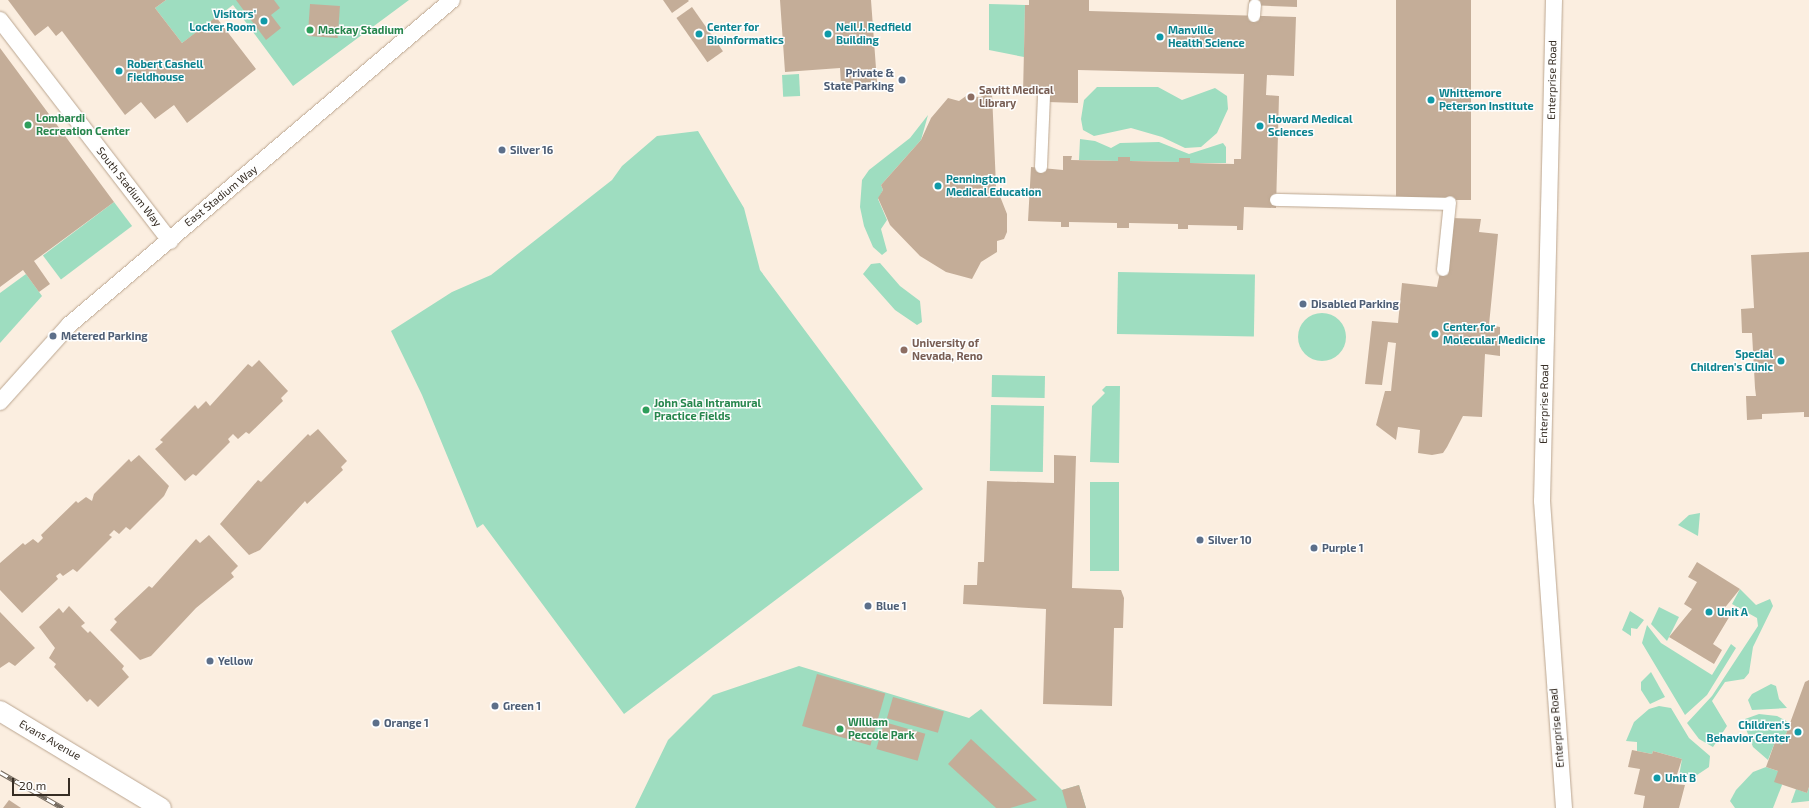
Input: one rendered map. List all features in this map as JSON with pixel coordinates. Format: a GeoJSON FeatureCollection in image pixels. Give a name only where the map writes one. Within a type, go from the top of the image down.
{"type":"FeatureCollection","features":[{"type":"Feature","properties":{"kind":"street","name":"East Stadium Way"},"geometry":{"type":"LineString","coordinates":[[0,402],[69,325],[452,0]]}},
{"type":"Feature","properties":{"kind":"street","name":"Enterprise Road"},"geometry":{"type":"LineString","coordinates":[[1554,0],[1542,501],[1564,808]]}},
{"type":"Feature","properties":{"kind":"street","name":"South Stadium Way"},"geometry":{"type":"LineString","coordinates":[[0,20],[170,240]]}},
{"type":"Feature","properties":{"kind":"street"},"geometry":{"type":"LineString","coordinates":[[1041,167],[1044,95]]}},
{"type":"Feature","properties":{"kind":"street"},"geometry":{"type":"LineString","coordinates":[[1276,200],[1450,203],[1443,270]]}},
{"type":"Feature","properties":{"kind":"street","name":"Evans Avenue"},"geometry":{"type":"LineString","coordinates":[[0,711],[160,808]]}},
{"type":"Feature","properties":{"kind":"green space","name":"Mackay Stadium"},"geometry":{"type":"Polygon","coordinates":[[[166,0],[409,0],[293,86],[233,5],[182,43],[155,8],[166,0]]]}},
{"type":"Feature","properties":{"kind":"green space"},"geometry":{"type":"Polygon","coordinates":[[[989,4],[1025,5],[1024,57],[989,50],[989,4]]]}},
{"type":"Feature","properties":{"kind":"green space"},"geometry":{"type":"Polygon","coordinates":[[[799,74],[800,96],[783,97],[782,75],[799,74]]]}},
{"type":"Feature","properties":{"kind":"green space"},"geometry":{"type":"Polygon","coordinates":[[[1097,87],[1158,87],[1182,100],[1215,88],[1227,96],[1228,109],[1217,133],[1201,147],[1185,148],[1162,137],[1131,128],[1094,136],[1083,130],[1081,119],[1084,100],[1097,87]]]}},
{"type":"Feature","properties":{"kind":"green space"},"geometry":{"type":"Polygon","coordinates":[[[928,115],[921,140],[881,185],[883,190],[878,199],[887,220],[881,229],[887,251],[882,255],[873,247],[864,226],[860,207],[862,180],[869,170],[910,138],[928,115]]]}},
{"type":"Feature","properties":{"kind":"green space","name":"John Sala Intramural Practice Fields"},"geometry":{"type":"Polygon","coordinates":[[[698,131],[744,208],[760,270],[923,489],[624,714],[483,524],[477,528],[422,395],[391,331],[452,292],[491,275],[612,180],[622,166],[657,136],[698,131]]]}},
{"type":"Feature","properties":{"kind":"green space"},"geometry":{"type":"Polygon","coordinates":[[[1080,139],[1095,141],[1111,148],[1120,143],[1159,142],[1189,154],[1223,143],[1226,147],[1226,163],[1190,163],[1190,158],[1180,158],[1179,162],[1130,161],[1129,157],[1119,157],[1118,161],[1079,160],[1080,139]]]}},
{"type":"Feature","properties":{"kind":"green space"},"geometry":{"type":"Polygon","coordinates":[[[114,202],[132,226],[61,280],[43,256],[114,202]]]}},
{"type":"Feature","properties":{"kind":"green space"},"geometry":{"type":"Polygon","coordinates":[[[880,263],[900,286],[920,301],[922,322],[917,325],[895,310],[863,274],[871,264],[880,263]]]}},
{"type":"Feature","properties":{"kind":"green space"},"geometry":{"type":"Polygon","coordinates":[[[1118,272],[1255,274],[1254,336],[1117,334],[1118,272]]]}},
{"type":"Feature","properties":{"kind":"green space"},"geometry":{"type":"Polygon","coordinates":[[[26,274],[42,296],[0,343],[0,293],[26,274]]]}},
{"type":"Feature","properties":{"kind":"green space"},"geometry":{"type":"Polygon","coordinates":[[[1322,313],[1331,315],[1339,320],[1344,328],[1346,337],[1344,346],[1339,354],[1331,359],[1322,361],[1313,359],[1305,354],[1300,346],[1298,337],[1300,328],[1305,320],[1313,315],[1322,313]]]}},
{"type":"Feature","properties":{"kind":"green space"},"geometry":{"type":"Polygon","coordinates":[[[992,375],[1045,376],[1045,398],[992,397],[992,375]]]}},
{"type":"Feature","properties":{"kind":"green space"},"geometry":{"type":"Polygon","coordinates":[[[1106,386],[1120,386],[1119,463],[1090,462],[1092,406],[1105,393],[1102,390],[1106,386]]]}},
{"type":"Feature","properties":{"kind":"green space"},"geometry":{"type":"Polygon","coordinates":[[[991,405],[1044,406],[1043,472],[990,471],[991,405]]]}},
{"type":"Feature","properties":{"kind":"green space"},"geometry":{"type":"Polygon","coordinates":[[[1090,482],[1119,482],[1119,571],[1090,571],[1090,482]]]}},
{"type":"Feature","properties":{"kind":"green space"},"geometry":{"type":"Polygon","coordinates":[[[1700,513],[1698,536],[1678,525],[1689,515],[1700,513]]]}},
{"type":"Feature","properties":{"kind":"green space"},"geometry":{"type":"Polygon","coordinates":[[[1740,589],[1756,605],[1770,599],[1773,606],[1753,647],[1749,673],[1744,679],[1725,682],[1712,701],[1727,726],[1713,747],[1699,739],[1687,723],[1712,696],[1758,626],[1757,618],[1732,604],[1740,589]]]}},
{"type":"Feature","properties":{"kind":"green space"},"geometry":{"type":"Polygon","coordinates":[[[1659,607],[1679,617],[1667,641],[1651,624],[1659,607]]]}},
{"type":"Feature","properties":{"kind":"green space"},"geometry":{"type":"Polygon","coordinates":[[[1630,611],[1644,620],[1637,629],[1631,628],[1631,636],[1622,630],[1630,611]]]}},
{"type":"Feature","properties":{"kind":"green space"},"geometry":{"type":"Polygon","coordinates":[[[1647,625],[1661,643],[1712,675],[1731,644],[1736,648],[1707,695],[1685,715],[1642,643],[1647,625]]]}},
{"type":"Feature","properties":{"kind":"green space","name":"William Peccole Park"},"geometry":{"type":"Polygon","coordinates":[[[799,666],[969,718],[981,709],[1062,790],[1079,785],[1086,808],[635,808],[668,740],[713,695],[799,666]]]}},
{"type":"Feature","properties":{"kind":"green space"},"geometry":{"type":"Polygon","coordinates":[[[1651,672],[1665,697],[1650,704],[1641,690],[1641,682],[1651,672]]]}},
{"type":"Feature","properties":{"kind":"green space"},"geometry":{"type":"Polygon","coordinates":[[[1771,684],[1776,686],[1779,699],[1787,708],[1752,710],[1748,700],[1752,694],[1771,684]]]}},
{"type":"Feature","properties":{"kind":"green space"},"geometry":{"type":"Polygon","coordinates":[[[1659,706],[1671,708],[1689,738],[1710,756],[1709,767],[1691,779],[1679,776],[1682,759],[1653,751],[1652,754],[1637,751],[1637,742],[1626,741],[1634,722],[1649,709],[1659,706]]]}},
{"type":"Feature","properties":{"kind":"green space"},"geometry":{"type":"Polygon","coordinates":[[[1759,714],[1777,716],[1790,723],[1782,745],[1775,742],[1768,760],[1753,747],[1744,724],[1745,719],[1759,714]]]}},
{"type":"Feature","properties":{"kind":"green space"},"geometry":{"type":"Polygon","coordinates":[[[1766,767],[1778,771],[1782,785],[1773,808],[1735,808],[1730,801],[1736,790],[1753,772],[1766,767]]]}},
{"type":"Feature","properties":{"kind":"green space"},"geometry":{"type":"Polygon","coordinates":[[[1809,787],[1809,801],[1791,803],[1796,789],[1807,793],[1809,787]]]}},
{"type":"Feature","properties":{"kind":"building"},"geometry":{"type":"Polygon","coordinates":[[[8,0],[166,0],[155,8],[182,43],[216,17],[256,69],[187,123],[174,105],[155,119],[141,102],[125,115],[62,31],[56,36],[48,26],[35,36],[8,0]]]}},
{"type":"Feature","properties":{"kind":"building","name":"Visitors' Locker Room"},"geometry":{"type":"Polygon","coordinates":[[[236,0],[274,0],[280,8],[271,15],[281,28],[266,40],[236,0]]]}},
{"type":"Feature","properties":{"kind":"building"},"geometry":{"type":"Polygon","coordinates":[[[663,0],[688,0],[689,1],[672,13],[663,0]]]}},
{"type":"Feature","properties":{"kind":"building","name":"Neil J. Redfield Building"},"geometry":{"type":"Polygon","coordinates":[[[780,0],[871,0],[877,82],[841,85],[840,68],[785,72],[780,0]]]}},
{"type":"Feature","properties":{"kind":"building"},"geometry":{"type":"Polygon","coordinates":[[[1029,0],[1089,0],[1089,11],[1296,17],[1294,76],[1267,75],[1266,95],[1279,96],[1276,208],[1244,207],[1243,230],[1237,230],[1237,226],[1188,225],[1188,229],[1178,229],[1178,224],[1129,223],[1129,228],[1117,228],[1117,223],[1069,222],[1069,227],[1061,227],[1061,222],[1028,221],[1031,167],[1063,170],[1063,156],[1072,156],[1071,160],[1118,161],[1118,157],[1130,157],[1130,161],[1179,162],[1179,158],[1190,158],[1190,163],[1234,164],[1234,159],[1241,159],[1244,74],[1078,70],[1078,103],[1048,102],[1048,95],[1023,94],[1025,5],[1029,5],[1029,0]]]}},
{"type":"Feature","properties":{"kind":"building"},"geometry":{"type":"Polygon","coordinates":[[[1249,0],[1297,0],[1297,7],[1249,5],[1249,0]]]}},
{"type":"Feature","properties":{"kind":"building","name":"Whittemore Peterson Institute"},"geometry":{"type":"Polygon","coordinates":[[[1396,0],[1471,0],[1471,200],[1396,200],[1396,0]]]}},
{"type":"Feature","properties":{"kind":"building"},"geometry":{"type":"Polygon","coordinates":[[[310,4],[340,6],[338,38],[308,36],[310,4]]]}},
{"type":"Feature","properties":{"kind":"building","name":"Center for Bioinformatics"},"geometry":{"type":"Polygon","coordinates":[[[692,7],[723,51],[707,62],[676,18],[692,7]]]}},
{"type":"Feature","properties":{"kind":"building","name":"Lombardi Recreation Center"},"geometry":{"type":"Polygon","coordinates":[[[0,48],[114,202],[34,261],[50,284],[39,292],[23,270],[0,287],[0,48]]]}},
{"type":"Feature","properties":{"kind":"building","name":"Pennington Medical Education"},"geometry":{"type":"Polygon","coordinates":[[[992,93],[996,186],[1007,214],[1007,232],[1004,239],[997,241],[997,252],[981,262],[972,279],[946,272],[920,256],[890,225],[878,198],[883,190],[881,185],[921,140],[931,118],[948,98],[959,101],[966,96],[980,97],[992,93]]]}},
{"type":"Feature","properties":{"kind":"building","name":"Center for Molecular Medicine"},"geometry":{"type":"Polygon","coordinates":[[[1451,218],[1481,219],[1479,232],[1498,234],[1489,325],[1500,327],[1500,356],[1485,354],[1482,417],[1463,416],[1443,453],[1432,455],[1418,453],[1420,430],[1398,427],[1396,440],[1376,425],[1385,391],[1391,391],[1396,343],[1388,342],[1382,385],[1365,384],[1372,321],[1398,323],[1402,283],[1437,287],[1451,218]]]}},
{"type":"Feature","properties":{"kind":"building","name":"Special Children's Clinic"},"geometry":{"type":"Polygon","coordinates":[[[1809,252],[1809,417],[1804,417],[1804,412],[1762,414],[1762,419],[1747,420],[1746,396],[1756,396],[1752,333],[1742,333],[1741,309],[1754,308],[1751,255],[1809,252]]]}},
{"type":"Feature","properties":{"kind":"building"},"geometry":{"type":"Polygon","coordinates":[[[259,360],[288,391],[281,398],[283,401],[249,434],[246,432],[238,439],[233,434],[228,439],[230,442],[196,476],[193,474],[185,481],[155,449],[163,442],[160,440],[195,405],[198,409],[206,401],[210,406],[248,364],[252,367],[259,360]]]}},
{"type":"Feature","properties":{"kind":"building"},"geometry":{"type":"Polygon","coordinates":[[[318,429],[347,461],[341,467],[343,470],[307,504],[305,501],[260,550],[249,555],[220,524],[258,480],[261,482],[308,434],[310,436],[318,429]]]}},
{"type":"Feature","properties":{"kind":"building"},"geometry":{"type":"Polygon","coordinates":[[[139,455],[169,486],[164,496],[130,530],[126,527],[119,534],[114,530],[109,535],[112,537],[77,572],[73,569],[63,576],[60,573],[56,576],[58,579],[22,613],[0,590],[0,563],[23,543],[25,545],[33,539],[38,543],[43,538],[41,535],[76,501],[78,503],[86,497],[92,501],[94,494],[129,459],[131,462],[139,455]]]}},
{"type":"Feature","properties":{"kind":"building"},"geometry":{"type":"Polygon","coordinates":[[[1054,455],[1076,456],[1072,588],[1121,590],[1124,598],[1123,628],[1114,628],[1112,706],[1043,704],[1046,609],[963,604],[964,585],[977,585],[978,562],[984,562],[987,481],[1054,483],[1054,455]]]}},
{"type":"Feature","properties":{"kind":"building"},"geometry":{"type":"Polygon","coordinates":[[[209,535],[238,566],[231,573],[234,577],[196,608],[151,656],[140,660],[110,630],[117,622],[114,619],[149,586],[152,588],[196,539],[200,543],[209,535]]]}},
{"type":"Feature","properties":{"kind":"building","name":"Unit A"},"geometry":{"type":"Polygon","coordinates":[[[1697,562],[1740,589],[1723,610],[1731,614],[1713,644],[1722,650],[1714,664],[1669,637],[1692,609],[1684,604],[1697,582],[1688,577],[1697,562]]]}},
{"type":"Feature","properties":{"kind":"building"},"geometry":{"type":"Polygon","coordinates":[[[69,606],[85,623],[81,626],[88,633],[90,631],[124,666],[122,669],[129,677],[98,707],[90,699],[87,702],[54,667],[56,664],[49,658],[55,648],[39,627],[59,608],[63,613],[69,606]]]}},
{"type":"Feature","properties":{"kind":"building"},"geometry":{"type":"Polygon","coordinates":[[[0,612],[35,648],[15,666],[9,662],[0,668],[0,612]]]}},
{"type":"Feature","properties":{"kind":"building"},"geometry":{"type":"Polygon","coordinates":[[[817,674],[885,694],[870,745],[802,726],[817,674]]]}},
{"type":"Feature","properties":{"kind":"building","name":"Children's Behavior Center"},"geometry":{"type":"Polygon","coordinates":[[[1809,680],[1809,787],[1807,793],[1774,782],[1778,771],[1766,767],[1775,742],[1782,745],[1805,682],[1809,680]]]}},
{"type":"Feature","properties":{"kind":"building"},"geometry":{"type":"Polygon","coordinates":[[[893,697],[944,712],[938,733],[887,718],[893,697]]]}},
{"type":"Feature","properties":{"kind":"building"},"geometry":{"type":"Polygon","coordinates":[[[884,722],[925,734],[918,761],[876,749],[884,722]]]}},
{"type":"Feature","properties":{"kind":"building"},"geometry":{"type":"Polygon","coordinates":[[[971,739],[1037,800],[1010,808],[996,808],[948,764],[971,739]]]}},
{"type":"Feature","properties":{"kind":"building","name":"Unit B"},"geometry":{"type":"Polygon","coordinates":[[[1632,750],[1652,754],[1653,751],[1682,759],[1674,784],[1685,785],[1679,808],[1643,808],[1645,796],[1634,794],[1640,769],[1628,767],[1632,750]]]}},
{"type":"Feature","properties":{"kind":"building"},"geometry":{"type":"Polygon","coordinates":[[[1079,785],[1086,808],[1067,808],[1062,790],[1079,785]]]}},
{"type":"Feature","properties":{"kind":"building"},"geometry":{"type":"Polygon","coordinates":[[[9,800],[21,808],[3,808],[9,800]]]}},
{"type":"Feature","properties":{"kind":"railway"},"geometry":{"type":"LineString","coordinates":[[0,772],[63,808]]}},
{"type":"Feature","properties":{"kind":"place","name":"Visitors' Locker Room"},"geometry":{"type":"Point","coordinates":[264,21]}},
{"type":"Feature","properties":{"kind":"place","name":"Mackay Stadium"},"geometry":{"type":"Point","coordinates":[310,30]}},
{"type":"Feature","properties":{"kind":"place","name":"Center for Bioinformatics"},"geometry":{"type":"Point","coordinates":[699,34]}},
{"type":"Feature","properties":{"kind":"place","name":"Neil J. Redfield Building"},"geometry":{"type":"Point","coordinates":[828,34]}},
{"type":"Feature","properties":{"kind":"place","name":"Manville Health Science"},"geometry":{"type":"Point","coordinates":[1160,37]}},
{"type":"Feature","properties":{"kind":"place","name":"Robert Cashell Fieldhouse"},"geometry":{"type":"Point","coordinates":[119,71]}},
{"type":"Feature","properties":{"kind":"place","name":"Private & State Parking"},"geometry":{"type":"Point","coordinates":[902,80]}},
{"type":"Feature","properties":{"kind":"place","name":"Savitt Medical Library"},"geometry":{"type":"Point","coordinates":[971,97]}},
{"type":"Feature","properties":{"kind":"place","name":"Whittemore Peterson Institute"},"geometry":{"type":"Point","coordinates":[1431,100]}},
{"type":"Feature","properties":{"kind":"place","name":"Lombardi Recreation Center"},"geometry":{"type":"Point","coordinates":[28,125]}},
{"type":"Feature","properties":{"kind":"place","name":"Howard Medical Sciences"},"geometry":{"type":"Point","coordinates":[1260,126]}},
{"type":"Feature","properties":{"kind":"place","name":"Silver 16"},"geometry":{"type":"Point","coordinates":[502,150]}},
{"type":"Feature","properties":{"kind":"place","name":"Pennington Medical Education"},"geometry":{"type":"Point","coordinates":[938,186]}},
{"type":"Feature","properties":{"kind":"place","name":"Disabled Parking"},"geometry":{"type":"Point","coordinates":[1303,304]}},
{"type":"Feature","properties":{"kind":"place","name":"Center for Molecular Medicine"},"geometry":{"type":"Point","coordinates":[1435,334]}},
{"type":"Feature","properties":{"kind":"place","name":"Metered Parking"},"geometry":{"type":"Point","coordinates":[53,336]}},
{"type":"Feature","properties":{"kind":"place","name":"University of Nevada, Reno"},"geometry":{"type":"Point","coordinates":[904,350]}},
{"type":"Feature","properties":{"kind":"place","name":"Special Children's Clinic"},"geometry":{"type":"Point","coordinates":[1781,361]}},
{"type":"Feature","properties":{"kind":"place","name":"John Sala Intramural Practice Fields"},"geometry":{"type":"Point","coordinates":[646,410]}},
{"type":"Feature","properties":{"kind":"place","name":"Silver 10"},"geometry":{"type":"Point","coordinates":[1200,540]}},
{"type":"Feature","properties":{"kind":"place","name":"Purple 1"},"geometry":{"type":"Point","coordinates":[1314,548]}},
{"type":"Feature","properties":{"kind":"place","name":"Blue 1"},"geometry":{"type":"Point","coordinates":[868,606]}},
{"type":"Feature","properties":{"kind":"place","name":"Unit A"},"geometry":{"type":"Point","coordinates":[1709,612]}},
{"type":"Feature","properties":{"kind":"place","name":"Yellow"},"geometry":{"type":"Point","coordinates":[210,661]}},
{"type":"Feature","properties":{"kind":"place","name":"Green 1"},"geometry":{"type":"Point","coordinates":[495,706]}},
{"type":"Feature","properties":{"kind":"place","name":"Orange 1"},"geometry":{"type":"Point","coordinates":[376,723]}},
{"type":"Feature","properties":{"kind":"place","name":"William Peccole Park"},"geometry":{"type":"Point","coordinates":[840,729]}},
{"type":"Feature","properties":{"kind":"place","name":"Children's Behavior Center"},"geometry":{"type":"Point","coordinates":[1798,732]}},
{"type":"Feature","properties":{"kind":"place","name":"Unit B"},"geometry":{"type":"Point","coordinates":[1657,778]}}]}
